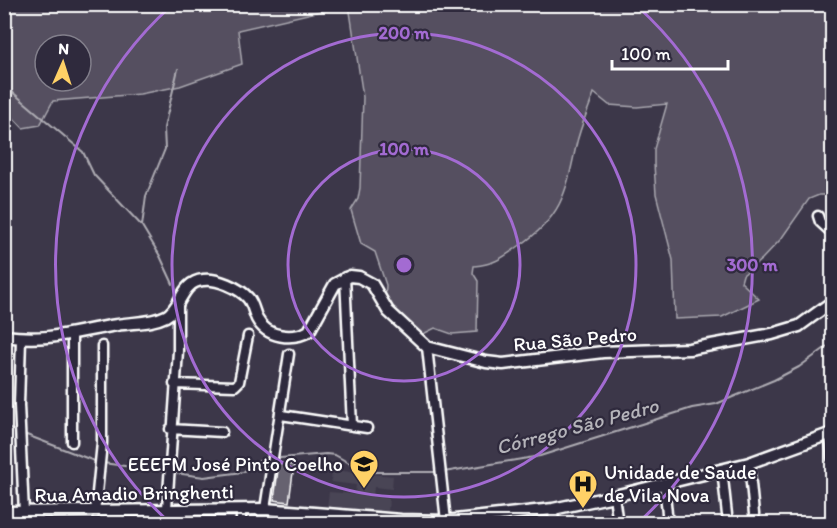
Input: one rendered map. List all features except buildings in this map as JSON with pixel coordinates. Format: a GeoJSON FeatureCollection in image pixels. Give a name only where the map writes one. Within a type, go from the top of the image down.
{"type":"FeatureCollection","features":[{"type":"Feature","properties":{"kind":"street"},"geometry":{"type":"LineString","coordinates":[[818,216],[820,222],[832,233]]}},
{"type":"Feature","properties":{"kind":"street"},"geometry":{"type":"LineString","coordinates":[[4,336],[45,339],[118,324],[151,322],[166,316],[177,305],[190,285],[200,280],[213,280],[236,289],[247,297],[258,321],[266,329],[280,336],[296,336],[309,331],[314,325],[335,284],[345,277]]}},
{"type":"Feature","properties":{"kind":"street"},"geometry":{"type":"LineString","coordinates":[[345,277],[352,426]]}},
{"type":"Feature","properties":{"kind":"street","name":"Rua São Pedro"},"geometry":{"type":"LineString","coordinates":[[345,277],[359,277],[372,284],[388,311],[427,347],[502,364],[603,352],[689,349],[791,330],[832,302]]}},
{"type":"Feature","properties":{"kind":"street"},"geometry":{"type":"LineString","coordinates":[[167,508],[177,305]]}},
{"type":"Feature","properties":{"kind":"street"},"geometry":{"type":"LineString","coordinates":[[72,334],[72,442]]}},
{"type":"Feature","properties":{"kind":"street"},"geometry":{"type":"LineString","coordinates":[[174,384],[235,386],[239,382],[248,336]]}},
{"type":"Feature","properties":{"kind":"street"},"geometry":{"type":"LineString","coordinates":[[21,339],[24,513]]}},
{"type":"Feature","properties":{"kind":"street"},"geometry":{"type":"LineString","coordinates":[[95,513],[101,458],[102,346]]}},
{"type":"Feature","properties":{"kind":"street"},"geometry":{"type":"LineString","coordinates":[[427,347],[446,521]]}},
{"type":"Feature","properties":{"kind":"street"},"geometry":{"type":"LineString","coordinates":[[265,509],[274,463],[289,354]]}},
{"type":"Feature","properties":{"kind":"street"},"geometry":{"type":"LineString","coordinates":[[281,415],[367,428]]}},
{"type":"Feature","properties":{"kind":"street"},"geometry":{"type":"LineString","coordinates":[[170,429],[222,432]]}},
{"type":"Feature","properties":{"kind":"street"},"geometry":{"type":"LineString","coordinates":[[831,434],[832,458]]}},
{"type":"Feature","properties":{"kind":"street","name":"Rua Amadio Bringhenti"},"geometry":{"type":"LineString","coordinates":[[8,516],[24,513],[95,513],[167,508],[265,509],[401,520],[446,521],[554,509],[614,496],[749,463],[831,434]]}},
{"type":"Feature","properties":{"kind":"street"},"geometry":{"type":"LineString","coordinates":[[749,463],[755,524]]}},
{"type":"Feature","properties":{"kind":"street"},"geometry":{"type":"LineString","coordinates":[[722,469],[728,524]]}},
{"type":"Feature","properties":{"kind":"street"},"geometry":{"type":"LineString","coordinates":[[664,483],[668,524]]}},
{"type":"Feature","properties":{"kind":"street"},"geometry":{"type":"LineString","coordinates":[[614,496],[618,524]]}},
{"type":"Feature","properties":{"kind":"street"},"geometry":{"type":"LineString","coordinates":[[241,509],[241,524]]}},
{"type":"Feature","properties":{"kind":"street"},"geometry":{"type":"LineString","coordinates":[[554,509],[554,524]]}},
{"type":"Feature","properties":{"kind":"shaded area"},"geometry":{"type":"Polygon","coordinates":[[[5,4],[347,5],[238,30],[242,64],[180,86],[140,94],[53,101],[40,125],[23,128],[5,109],[5,4]]]}},
{"type":"Feature","properties":{"kind":"shaded area"},"geometry":{"type":"Polygon","coordinates":[[[349,5],[832,5],[832,195],[819,195],[809,199],[781,239],[743,275],[741,282],[759,299],[722,317],[675,319],[673,260],[656,194],[654,164],[654,149],[667,104],[637,107],[609,105],[594,93],[580,132],[565,191],[553,214],[545,225],[508,254],[493,262],[474,266],[473,273],[478,281],[477,332],[452,334],[435,328],[417,337],[385,303],[386,285],[375,252],[361,244],[351,210],[358,199],[360,188],[363,97],[349,5]]]}},
{"type":"Feature","properties":{"kind":"shaded area","name":"EEEFM José Pinto Coelho"},"geometry":{"type":"Polygon","coordinates":[[[332,470],[393,476],[392,489],[374,487],[373,496],[389,498],[388,512],[327,507],[329,492],[355,494],[356,485],[331,482],[332,470]]]}},
{"type":"Feature","properties":{"kind":"waterway"},"geometry":{"type":"LineString","coordinates":[[142,226],[146,196],[165,149],[164,128],[178,69]]}},
{"type":"Feature","properties":{"kind":"waterway"},"geometry":{"type":"LineString","coordinates":[[4,85],[83,152],[94,175],[142,226],[173,284]]}},
{"type":"Feature","properties":{"kind":"waterway","name":"Córrego São Pedro"},"geometry":{"type":"LineString","coordinates":[[444,472],[540,456],[692,408],[716,404],[799,367],[832,343]]}},
{"type":"Feature","properties":{"kind":"waterway","name":"Córrego São Pedro"},"geometry":{"type":"LineString","coordinates":[[4,427],[19,432]]}},
{"type":"Feature","properties":{"kind":"waterway","name":"Córrego São Pedro"},"geometry":{"type":"LineString","coordinates":[[24,434],[97,462]]}},
{"type":"Feature","properties":{"kind":"waterway","name":"Córrego São Pedro"},"geometry":{"type":"LineString","coordinates":[[103,463],[204,477],[243,472],[259,461],[269,459],[326,454],[335,455],[365,472],[438,472]]}},
{"type":"Feature","properties":{"kind":"place","name":"EEEFM José Pinto Coelho"},"geometry":{"type":"Point","coordinates":[364,490]}},
{"type":"Feature","properties":{"kind":"place","name":"Unidade de Saúde de Vila Nova"},"geometry":{"type":"Point","coordinates":[583,510]}}]}
